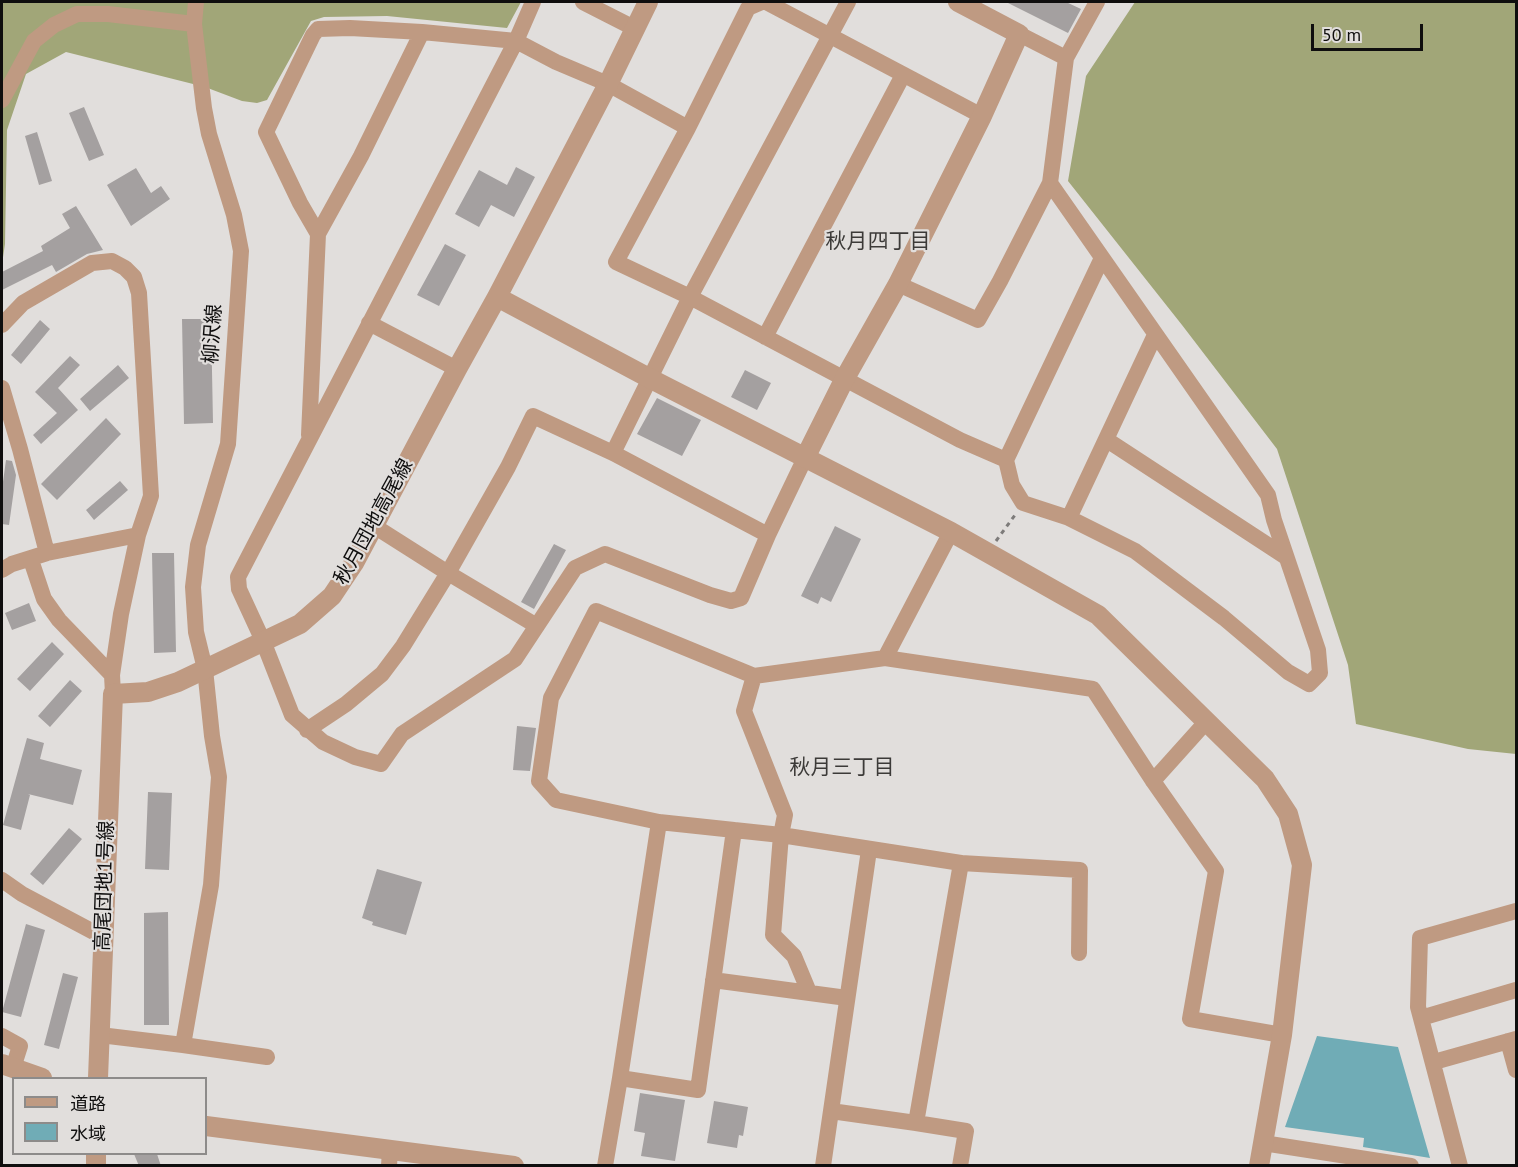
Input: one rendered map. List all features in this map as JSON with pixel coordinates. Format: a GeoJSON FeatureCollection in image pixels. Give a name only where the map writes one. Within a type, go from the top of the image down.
{"type":"FeatureCollection","features":[{"type":"Feature","properties":{"kind":"street","name":"柳沢線"},"geometry":{"type":"LineString","coordinates":[[183,1045],[211,885],[219,777],[205,669],[196,632],[193,587],[198,544],[228,444],[241,251],[234,215],[206,117],[194,24],[196,2]]}},
{"type":"Feature","properties":{"kind":"street"},"geometry":{"type":"LineString","coordinates":[[532,2],[516,41],[238,577],[238,589],[263,641],[292,716],[323,742],[355,757],[381,764],[402,734],[515,659],[574,568],[605,554],[710,595],[731,601],[741,598],[805,458],[845,378],[898,284],[982,116],[1018,34]]}},
{"type":"Feature","properties":{"kind":"street"},"geometry":{"type":"LineString","coordinates":[[583,2],[634,28]]}},
{"type":"Feature","properties":{"kind":"street","name":"秋月団地高尾線"},"geometry":{"type":"LineString","coordinates":[[113,684],[148,692],[178,682],[300,624],[332,596],[354,563],[456,369],[497,297],[648,2]]}},
{"type":"Feature","properties":{"kind":"street"},"geometry":{"type":"LineString","coordinates":[[982,116],[764,2],[748,9],[688,128],[616,262],[690,297],[960,440],[1006,460]]}},
{"type":"Feature","properties":{"kind":"street"},"geometry":{"type":"LineString","coordinates":[[613,453],[690,297],[848,2]]}},
{"type":"Feature","properties":{"kind":"street"},"geometry":{"type":"LineString","coordinates":[[958,2],[1066,58]]}},
{"type":"Feature","properties":{"kind":"street"},"geometry":{"type":"LineString","coordinates":[[898,284],[978,320],[1050,183],[1066,58],[1096,2]]}},
{"type":"Feature","properties":{"kind":"street"},"geometry":{"type":"LineString","coordinates":[[2,100],[34,41],[54,25],[77,14],[108,14],[194,24]]}},
{"type":"Feature","properties":{"kind":"street"},"geometry":{"type":"LineString","coordinates":[[318,234],[300,203],[266,132],[318,29],[350,28],[422,32],[516,41],[556,62],[608,84],[688,128]]}},
{"type":"Feature","properties":{"kind":"street"},"geometry":{"type":"LineString","coordinates":[[309,442],[318,234],[361,156],[422,32]]}},
{"type":"Feature","properties":{"kind":"street"},"geometry":{"type":"LineString","coordinates":[[765,337],[903,75]]}},
{"type":"Feature","properties":{"kind":"street"},"geometry":{"type":"LineString","coordinates":[[1050,183],[1268,495],[1286,557],[1318,650],[1320,673],[1308,684],[1288,672],[1224,618],[1136,551],[1069,518],[1023,503],[1012,485],[1006,460],[1102,258]]}},
{"type":"Feature","properties":{"kind":"street"},"geometry":{"type":"LineString","coordinates":[[2,325],[23,303],[92,263],[112,261],[134,277],[140,293],[151,496],[138,535],[121,614],[113,684]]}},
{"type":"Feature","properties":{"kind":"street"},"geometry":{"type":"LineString","coordinates":[[497,297],[651,379],[951,532],[1098,615],[1265,779],[1288,814],[1302,865],[1282,1035],[1259,1166]]}},
{"type":"Feature","properties":{"kind":"street"},"geometry":{"type":"LineString","coordinates":[[369,323],[456,369]]}},
{"type":"Feature","properties":{"kind":"street"},"geometry":{"type":"LineString","coordinates":[[1069,518],[1155,334]]}},
{"type":"Feature","properties":{"kind":"street"},"geometry":{"type":"LineString","coordinates":[[2,388],[20,449],[39,556],[44,599],[113,684]]}},
{"type":"Feature","properties":{"kind":"street"},"geometry":{"type":"LineString","coordinates":[[308,730],[382,674],[403,646],[448,573],[508,467],[533,416],[613,453],[768,535]]}},
{"type":"Feature","properties":{"kind":"street"},"geometry":{"type":"LineString","coordinates":[[1107,440],[1286,557]]}},
{"type":"Feature","properties":{"kind":"street"},"geometry":{"type":"LineString","coordinates":[[374,526],[537,626]]}},
{"type":"Feature","properties":{"kind":"street"},"geometry":{"type":"LineString","coordinates":[[885,658],[951,532]]}},
{"type":"Feature","properties":{"kind":"street"},"geometry":{"type":"LineString","coordinates":[[2,570],[12,564],[39,556],[138,535]]}},
{"type":"Feature","properties":{"kind":"street"},"geometry":{"type":"LineString","coordinates":[[1079,953],[1080,870],[961,863],[781,835],[659,822],[556,800],[539,781],[551,698],[596,611],[754,676],[885,658],[1092,689],[1216,871],[1190,1019],[1282,1035]]}},
{"type":"Feature","properties":{"kind":"street"},"geometry":{"type":"LineString","coordinates":[[754,676],[744,711],[785,815],[781,835],[773,935],[794,956],[809,992]]}},
{"type":"Feature","properties":{"kind":"street","name":"高尾団地1号線"},"geometry":{"type":"LineString","coordinates":[[98,1077],[113,684]]}},
{"type":"Feature","properties":{"kind":"street"},"geometry":{"type":"LineString","coordinates":[[1153,781],[1206,722]]}},
{"type":"Feature","properties":{"kind":"street"},"geometry":{"type":"LineString","coordinates":[[605,1166],[659,822]]}},
{"type":"Feature","properties":{"kind":"street"},"geometry":{"type":"LineString","coordinates":[[620,1078],[698,1090],[734,830]]}},
{"type":"Feature","properties":{"kind":"street"},"geometry":{"type":"LineString","coordinates":[[823,1166],[869,850]]}},
{"type":"Feature","properties":{"kind":"street"},"geometry":{"type":"LineString","coordinates":[[916,1124],[961,863]]}},
{"type":"Feature","properties":{"kind":"street"},"geometry":{"type":"LineString","coordinates":[[2,880],[22,894],[103,937]]}},
{"type":"Feature","properties":{"kind":"street"},"geometry":{"type":"LineString","coordinates":[[1460,1166],[1418,1007],[1420,938],[1516,910]]}},
{"type":"Feature","properties":{"kind":"street"},"geometry":{"type":"LineString","coordinates":[[712,981],[847,998]]}},
{"type":"Feature","properties":{"kind":"street"},"geometry":{"type":"LineString","coordinates":[[1421,1018],[1516,990]]}},
{"type":"Feature","properties":{"kind":"street"},"geometry":{"type":"LineString","coordinates":[[100,1035],[267,1057]]}},
{"type":"Feature","properties":{"kind":"street"},"geometry":{"type":"LineString","coordinates":[[2,1036],[20,1046],[7,1066],[39,1077]]}},
{"type":"Feature","properties":{"kind":"street"},"geometry":{"type":"LineString","coordinates":[[1434,1062],[1512,1040],[1516,1070]]}},
{"type":"Feature","properties":{"kind":"street"},"geometry":{"type":"LineString","coordinates":[[831,1111],[966,1131],[960,1166]]}},
{"type":"Feature","properties":{"kind":"street"},"geometry":{"type":"LineString","coordinates":[[207,1126],[390,1158],[514,1166]]}},
{"type":"Feature","properties":{"kind":"street"},"geometry":{"type":"LineString","coordinates":[[1263,1143],[1411,1166]]}},
{"type":"Feature","properties":{"kind":"path"},"geometry":{"type":"LineString","coordinates":[[988,552],[1023,503]]}},
{"type":"Feature","properties":{"kind":"green space"},"geometry":{"type":"Polygon","coordinates":[[[2,2],[521,2],[507,28],[387,16],[324,17],[311,21],[267,100],[257,103],[242,101],[205,87],[66,52],[26,74],[7,130],[5,244],[2,264],[2,2]]]}},
{"type":"Feature","properties":{"kind":"green space"},"geometry":{"type":"Polygon","coordinates":[[[1135,2],[1516,2],[1516,754],[1468,749],[1356,724],[1348,665],[1277,449],[1068,181],[1086,76],[1135,2]]]}},
{"type":"Feature","properties":{"kind":"water"},"geometry":{"type":"Polygon","coordinates":[[[1317,1036],[1398,1047],[1430,1158],[1363,1147],[1364,1138],[1285,1127],[1317,1036]]]}},
{"type":"Feature","properties":{"kind":"building"},"geometry":{"type":"Polygon","coordinates":[[[1006,2],[1066,2],[1081,9],[1068,33],[1006,2]]]}},
{"type":"Feature","properties":{"kind":"building"},"geometry":{"type":"Polygon","coordinates":[[[84,107],[104,155],[89,161],[69,113],[84,107]]]}},
{"type":"Feature","properties":{"kind":"building"},"geometry":{"type":"Polygon","coordinates":[[[37,132],[52,181],[39,185],[25,136],[37,132]]]}},
{"type":"Feature","properties":{"kind":"building"},"geometry":{"type":"Polygon","coordinates":[[[516,167],[535,177],[514,217],[491,205],[479,227],[455,214],[479,170],[507,185],[516,167]]]}},
{"type":"Feature","properties":{"kind":"building"},"geometry":{"type":"Polygon","coordinates":[[[136,168],[151,193],[161,186],[170,199],[131,226],[107,185],[136,168]]]}},
{"type":"Feature","properties":{"kind":"building"},"geometry":{"type":"Polygon","coordinates":[[[76,206],[103,250],[87,254],[56,272],[52,265],[2,290],[2,272],[43,251],[41,246],[70,228],[62,214],[76,206]]]}},
{"type":"Feature","properties":{"kind":"building"},"geometry":{"type":"Polygon","coordinates":[[[445,244],[466,255],[439,306],[417,295],[445,244]]]}},
{"type":"Feature","properties":{"kind":"building"},"geometry":{"type":"Polygon","coordinates":[[[182,319],[211,319],[213,423],[184,424],[182,319]]]}},
{"type":"Feature","properties":{"kind":"building"},"geometry":{"type":"Polygon","coordinates":[[[40,320],[50,329],[21,364],[11,355],[40,320]]]}},
{"type":"Feature","properties":{"kind":"building"},"geometry":{"type":"Polygon","coordinates":[[[70,356],[80,365],[58,388],[78,410],[41,444],[33,435],[57,413],[35,392],[70,356]]]}},
{"type":"Feature","properties":{"kind":"building"},"geometry":{"type":"Polygon","coordinates":[[[118,365],[129,378],[90,411],[80,399],[118,365]]]}},
{"type":"Feature","properties":{"kind":"building"},"geometry":{"type":"Polygon","coordinates":[[[745,370],[771,383],[757,410],[731,397],[745,370]]]}},
{"type":"Feature","properties":{"kind":"building"},"geometry":{"type":"Polygon","coordinates":[[[657,398],[701,420],[682,456],[637,434],[657,398]]]}},
{"type":"Feature","properties":{"kind":"building"},"geometry":{"type":"Polygon","coordinates":[[[106,418],[121,434],[57,500],[41,484],[106,418]]]}},
{"type":"Feature","properties":{"kind":"building"},"geometry":{"type":"Polygon","coordinates":[[[6,460],[12,461],[16,475],[9,525],[2,524],[2,489],[6,460]]]}},
{"type":"Feature","properties":{"kind":"building"},"geometry":{"type":"Polygon","coordinates":[[[120,481],[128,490],[94,520],[86,510],[120,481]]]}},
{"type":"Feature","properties":{"kind":"building"},"geometry":{"type":"Polygon","coordinates":[[[835,526],[861,539],[831,602],[821,597],[818,604],[801,596],[835,526]]]}},
{"type":"Feature","properties":{"kind":"building"},"geometry":{"type":"Polygon","coordinates":[[[554,544],[566,550],[534,609],[521,602],[554,544]]]}},
{"type":"Feature","properties":{"kind":"building"},"geometry":{"type":"Polygon","coordinates":[[[152,553],[174,553],[176,652],[154,653],[152,553]]]}},
{"type":"Feature","properties":{"kind":"building"},"geometry":{"type":"Polygon","coordinates":[[[29,603],[36,621],[12,630],[5,613],[29,603]]]}},
{"type":"Feature","properties":{"kind":"building"},"geometry":{"type":"Polygon","coordinates":[[[52,642],[64,654],[30,691],[17,679],[52,642]]]}},
{"type":"Feature","properties":{"kind":"building"},"geometry":{"type":"Polygon","coordinates":[[[70,680],[82,691],[50,727],[38,716],[70,680]]]}},
{"type":"Feature","properties":{"kind":"building"},"geometry":{"type":"Polygon","coordinates":[[[517,726],[536,728],[530,771],[513,770],[517,726]]]}},
{"type":"Feature","properties":{"kind":"building"},"geometry":{"type":"Polygon","coordinates":[[[27,738],[44,743],[40,759],[82,770],[73,805],[28,794],[30,795],[21,830],[3,825],[27,738]]]}},
{"type":"Feature","properties":{"kind":"building"},"geometry":{"type":"Polygon","coordinates":[[[148,792],[172,793],[169,870],[145,869],[148,792]]]}},
{"type":"Feature","properties":{"kind":"building"},"geometry":{"type":"Polygon","coordinates":[[[69,828],[82,839],[43,885],[30,874],[69,828]]]}},
{"type":"Feature","properties":{"kind":"building"},"geometry":{"type":"Polygon","coordinates":[[[377,869],[422,882],[406,935],[372,925],[373,922],[362,918],[377,869]]]}},
{"type":"Feature","properties":{"kind":"building"},"geometry":{"type":"Polygon","coordinates":[[[168,912],[169,1025],[144,1025],[144,913],[168,912]]]}},
{"type":"Feature","properties":{"kind":"building"},"geometry":{"type":"Polygon","coordinates":[[[26,924],[45,930],[21,1017],[2,1012],[26,924]]]}},
{"type":"Feature","properties":{"kind":"building"},"geometry":{"type":"Polygon","coordinates":[[[63,973],[78,977],[59,1049],[44,1045],[63,973]]]}},
{"type":"Feature","properties":{"kind":"building"},"geometry":{"type":"Polygon","coordinates":[[[640,1093],[685,1100],[675,1161],[641,1156],[645,1133],[634,1131],[640,1093]]]}},
{"type":"Feature","properties":{"kind":"building"},"geometry":{"type":"Polygon","coordinates":[[[714,1101],[748,1107],[743,1136],[739,1135],[737,1148],[707,1143],[714,1101]]]}},
{"type":"Feature","properties":{"kind":"building"},"geometry":{"type":"Polygon","coordinates":[[[134,1155],[157,1155],[161,1166],[139,1166],[134,1155]]]}},
{"type":"Feature","properties":{"kind":"district","name":"秋月四丁目"},"geometry":{"type":"Point","coordinates":[878,242]}},
{"type":"Feature","properties":{"kind":"district","name":"秋月三丁目"},"geometry":{"type":"Point","coordinates":[842,768]}}]}
